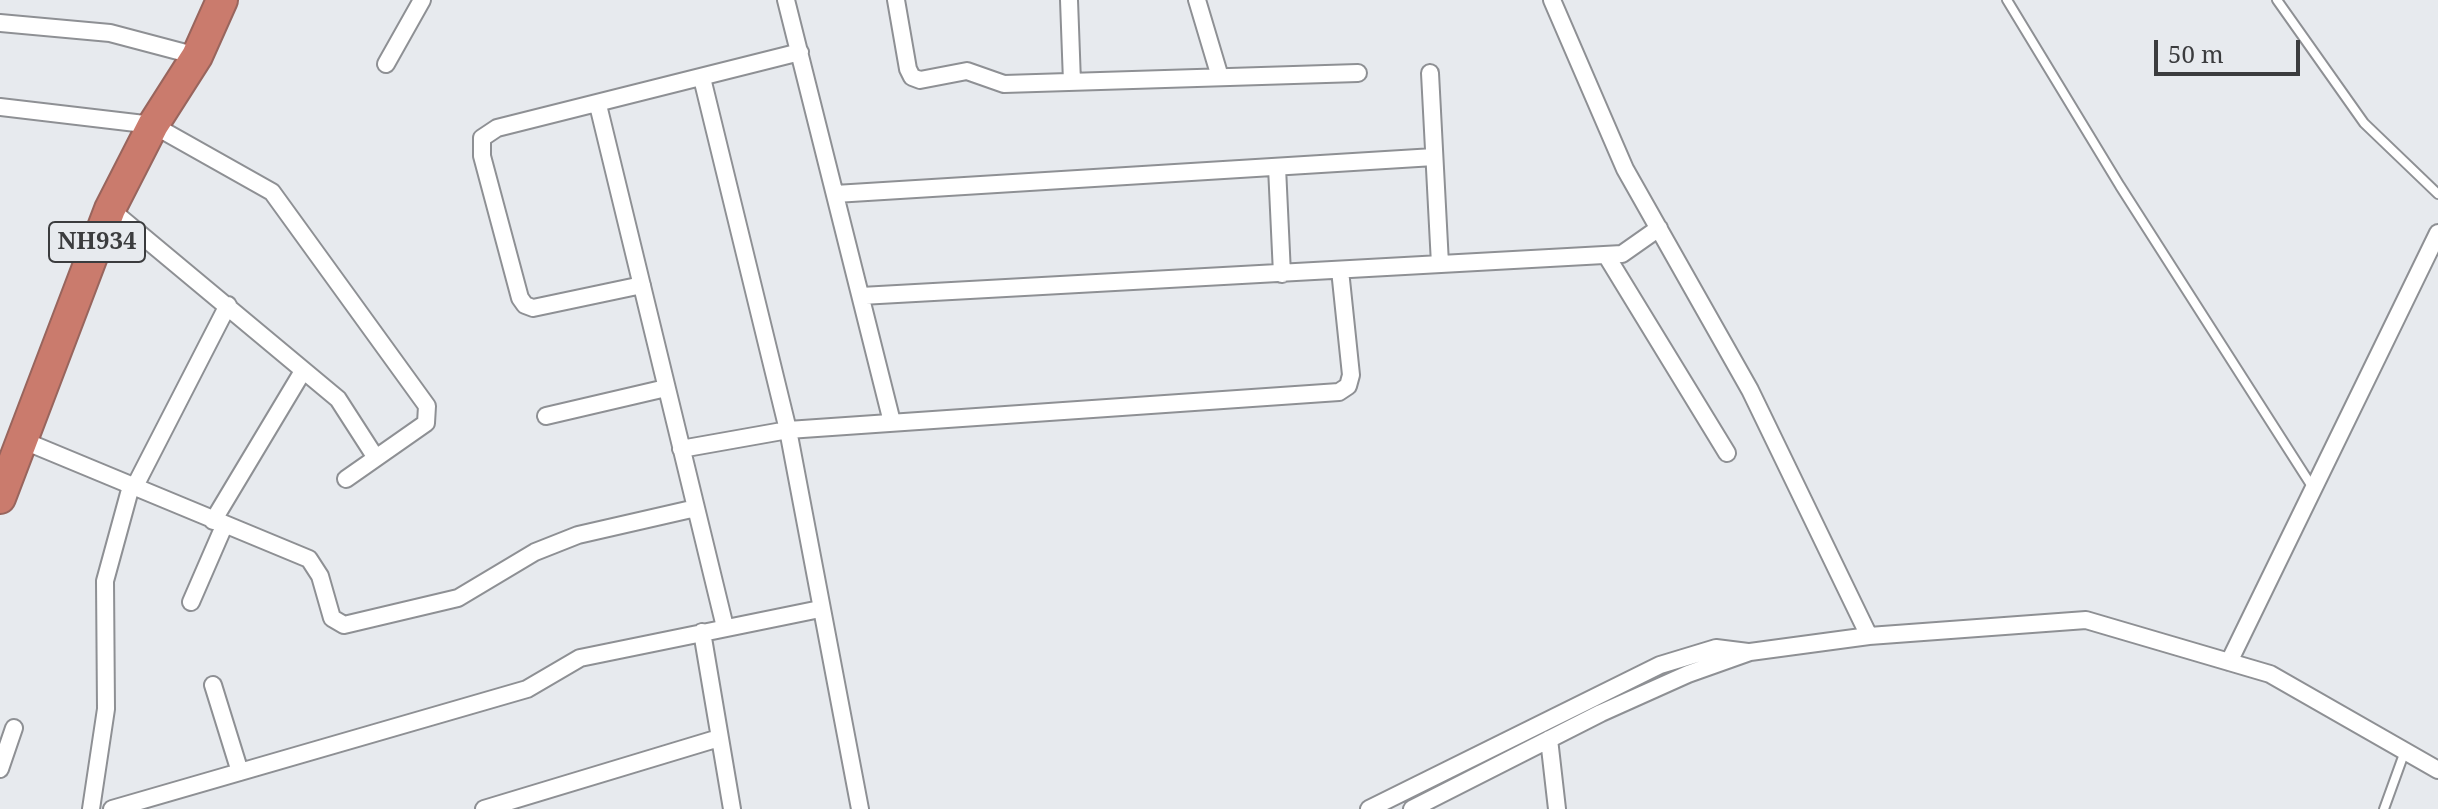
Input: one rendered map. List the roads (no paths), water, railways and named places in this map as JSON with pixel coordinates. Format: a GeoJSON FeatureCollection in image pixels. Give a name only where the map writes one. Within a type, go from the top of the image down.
{"type":"FeatureCollection","features":[{"type":"Feature","properties":{"kind":"highway","name":"NH934"},"geometry":{"type":"LineString","coordinates":[[0,498],[110,209],[153,125],[197,56],[221,1]]}},
{"type":"Feature","properties":{"kind":"street"},"geometry":{"type":"LineString","coordinates":[[386,64],[422,0]]}},
{"type":"Feature","properties":{"kind":"street"},"geometry":{"type":"LineString","coordinates":[[786,0],[892,422]]}},
{"type":"Feature","properties":{"kind":"street"},"geometry":{"type":"LineString","coordinates":[[896,0],[912,77],[920,80],[967,71],[1004,84],[1358,73]]}},
{"type":"Feature","properties":{"kind":"street"},"geometry":{"type":"LineString","coordinates":[[1069,0],[1072,82]]}},
{"type":"Feature","properties":{"kind":"street"},"geometry":{"type":"LineString","coordinates":[[1197,0],[1220,77]]}},
{"type":"Feature","properties":{"kind":"street"},"geometry":{"type":"LineString","coordinates":[[1552,0],[1614,145],[1750,390],[1869,636]]}},
{"type":"Feature","properties":{"kind":"street"},"geometry":{"type":"LineString","coordinates":[[0,23],[110,33],[197,56]]}},
{"type":"Feature","properties":{"kind":"street"},"geometry":{"type":"LineString","coordinates":[[642,285],[533,308],[525,305],[520,298],[482,156],[482,138],[489,131],[800,52]]}},
{"type":"Feature","properties":{"kind":"street"},"geometry":{"type":"LineString","coordinates":[[1430,73],[1440,264]]}},
{"type":"Feature","properties":{"kind":"street"},"geometry":{"type":"LineString","coordinates":[[702,78],[788,430],[860,809]]}},
{"type":"Feature","properties":{"kind":"street"},"geometry":{"type":"LineString","coordinates":[[598,105],[725,627]]}},
{"type":"Feature","properties":{"kind":"street"},"geometry":{"type":"LineString","coordinates":[[0,107],[153,125],[272,192],[427,406],[426,423],[346,479]]}},
{"type":"Feature","properties":{"kind":"street"},"geometry":{"type":"LineString","coordinates":[[835,194],[1434,157]]}},
{"type":"Feature","properties":{"kind":"street"},"geometry":{"type":"LineString","coordinates":[[1277,167],[1282,274]]}},
{"type":"Feature","properties":{"kind":"street"},"geometry":{"type":"LineString","coordinates":[[110,209],[338,399],[376,458]]}},
{"type":"Feature","properties":{"kind":"street"},"geometry":{"type":"LineString","coordinates":[[861,296],[1606,255],[1632,251],[1659,228]]}},
{"type":"Feature","properties":{"kind":"street"},"geometry":{"type":"LineString","coordinates":[[2229,662],[2438,233]]}},
{"type":"Feature","properties":{"kind":"street"},"geometry":{"type":"LineString","coordinates":[[1606,255],[1727,453]]}},
{"type":"Feature","properties":{"kind":"street"},"geometry":{"type":"LineString","coordinates":[[681,449],[788,430],[1339,392],[1348,386],[1351,375],[1340,270]]}},
{"type":"Feature","properties":{"kind":"street"},"geometry":{"type":"LineString","coordinates":[[91,809],[106,709],[105,581],[132,487],[228,305]]}},
{"type":"Feature","properties":{"kind":"street"},"geometry":{"type":"LineString","coordinates":[[191,602],[218,523],[303,371]]}},
{"type":"Feature","properties":{"kind":"street"},"geometry":{"type":"LineString","coordinates":[[546,416],[666,388]]}},
{"type":"Feature","properties":{"kind":"street"},"geometry":{"type":"LineString","coordinates":[[22,440],[309,559],[320,576],[332,618],[344,625],[458,598],[535,552],[578,535],[696,508]]}},
{"type":"Feature","properties":{"kind":"street"},"geometry":{"type":"LineString","coordinates":[[112,809],[536,685],[557,669],[580,658],[820,609]]}},
{"type":"Feature","properties":{"kind":"street"},"geometry":{"type":"LineString","coordinates":[[1412,809],[1655,688],[1750,652],[1869,636],[2086,620],[2270,674],[2438,770]]}},
{"type":"Feature","properties":{"kind":"street"},"geometry":{"type":"LineString","coordinates":[[702,632],[732,809]]}},
{"type":"Feature","properties":{"kind":"street"},"geometry":{"type":"LineString","coordinates":[[1369,809],[1660,665],[1716,648],[1750,652]]}},
{"type":"Feature","properties":{"kind":"street"},"geometry":{"type":"LineString","coordinates":[[213,685],[240,772]]}},
{"type":"Feature","properties":{"kind":"street"},"geometry":{"type":"LineString","coordinates":[[0,769],[14,728]]}},
{"type":"Feature","properties":{"kind":"street"},"geometry":{"type":"LineString","coordinates":[[484,809],[719,738]]}},
{"type":"Feature","properties":{"kind":"street"},"geometry":{"type":"LineString","coordinates":[[1549,739],[1557,809]]}},
{"type":"Feature","properties":{"kind":"lane"},"geometry":{"type":"LineString","coordinates":[[2007,0],[2120,186],[2313,489]]}},
{"type":"Feature","properties":{"kind":"lane"},"geometry":{"type":"LineString","coordinates":[[2277,0],[2364,123],[2438,194]]}},
{"type":"Feature","properties":{"kind":"lane"},"geometry":{"type":"LineString","coordinates":[[2384,809],[2405,751]]}}]}
